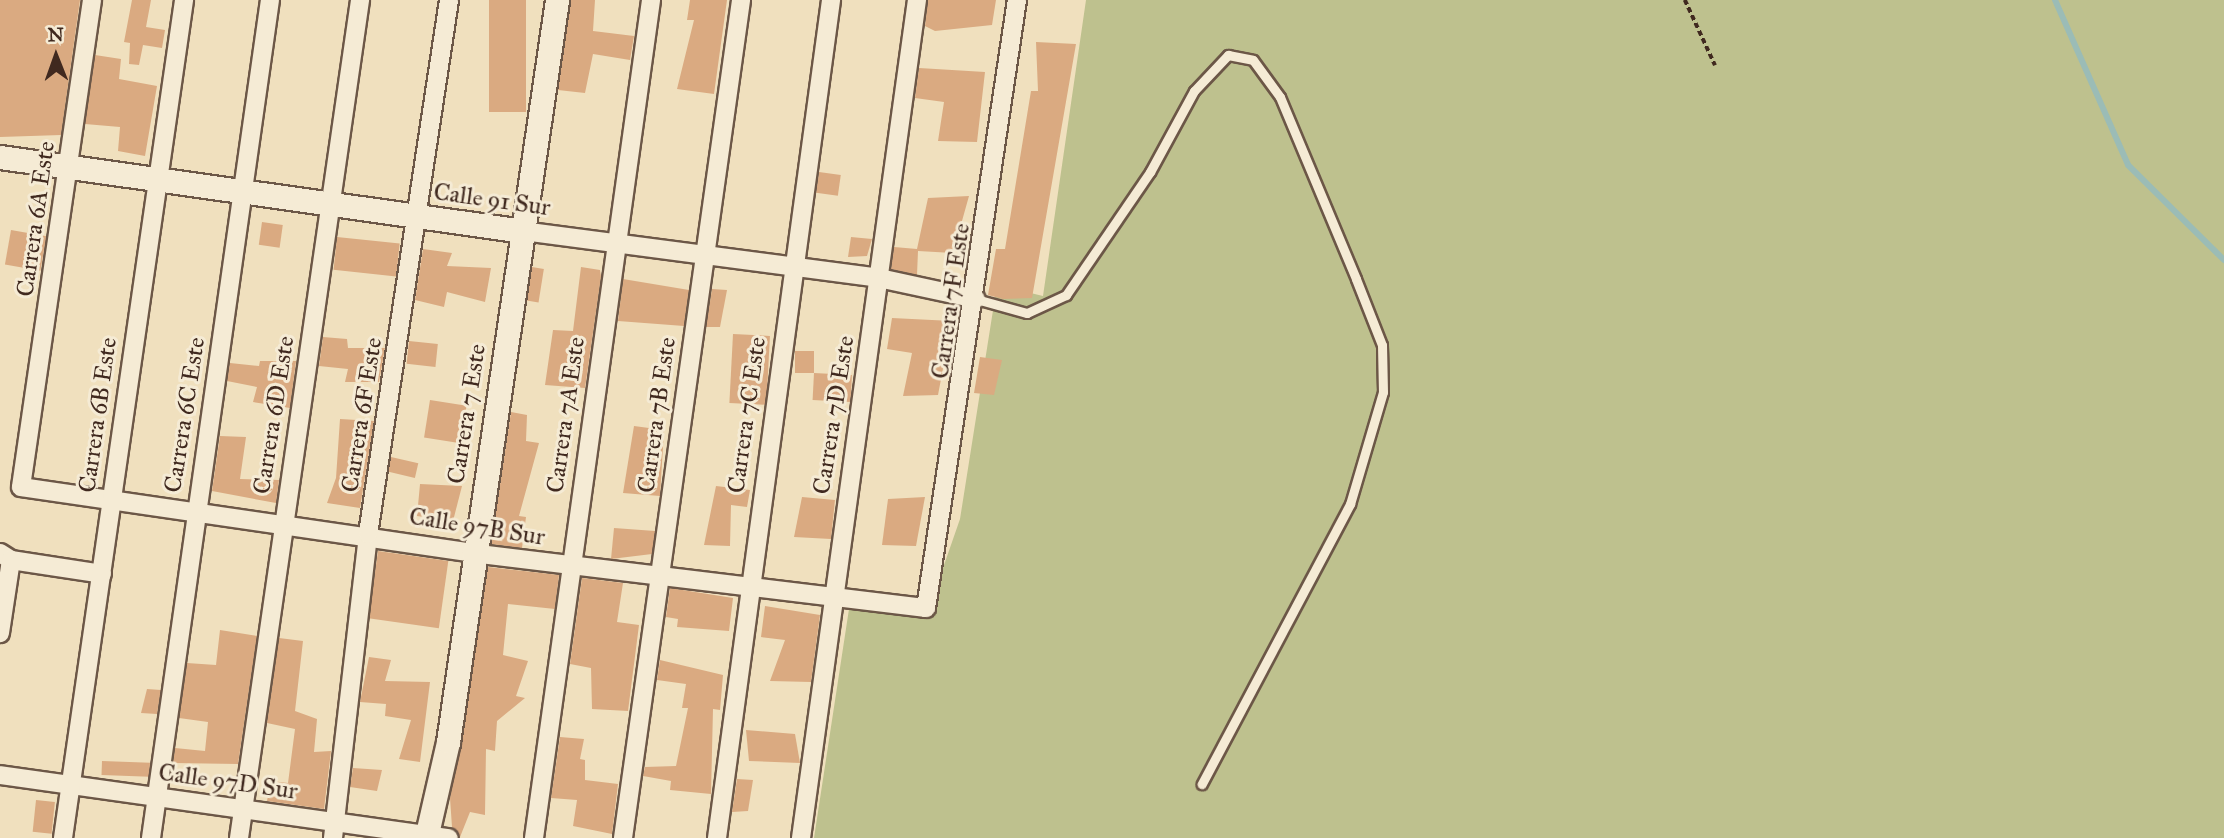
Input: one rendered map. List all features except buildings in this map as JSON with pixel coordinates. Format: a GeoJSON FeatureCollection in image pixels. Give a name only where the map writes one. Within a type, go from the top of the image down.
{"type":"FeatureCollection","features":[{"type":"Feature","properties":{"kind":"street","name":"Carrera 6A Este"},"geometry":{"type":"LineString","coordinates":[[22,486],[92,0]]}},
{"type":"Feature","properties":{"kind":"street","name":"Carrera 6B Este"},"geometry":{"type":"LineString","coordinates":[[63,838],[184,0]]}},
{"type":"Feature","properties":{"kind":"street","name":"Carrera 6C Este"},"geometry":{"type":"LineString","coordinates":[[151,838],[195,511],[271,0]]}},
{"type":"Feature","properties":{"kind":"street","name":"Carrera 6D Este"},"geometry":{"type":"LineString","coordinates":[[239,838],[282,523],[332,204],[360,0]]}},
{"type":"Feature","properties":{"kind":"street","name":"Carrera 6F Este"},"geometry":{"type":"LineString","coordinates":[[334,830],[368,534],[449,0]]}},
{"type":"Feature","properties":{"kind":"street","name":"Carrera 7 Este"},"geometry":{"type":"LineString","coordinates":[[439,837],[471,554],[557,0]]}},
{"type":"Feature","properties":{"kind":"street","name":"Carrera 7A Este"},"geometry":{"type":"LineString","coordinates":[[534,838],[651,0]]}},
{"type":"Feature","properties":{"kind":"street","name":"Carrera 7B Este"},"geometry":{"type":"LineString","coordinates":[[623,838],[741,0]]}},
{"type":"Feature","properties":{"kind":"street","name":"Carrera 7C Este"},"geometry":{"type":"LineString","coordinates":[[717,838],[748,586],[831,0]]}},
{"type":"Feature","properties":{"kind":"street","name":"Carrera 7D Este"},"geometry":{"type":"LineString","coordinates":[[801,838],[831,596],[917,0]]}},
{"type":"Feature","properties":{"kind":"street","name":"Carrera 7F Este"},"geometry":{"type":"LineString","coordinates":[[926,608],[976,299],[1017,0]]}},
{"type":"Feature","properties":{"kind":"street","name":"Calle 91 Sur"},"geometry":{"type":"LineString","coordinates":[[0,157],[879,278],[976,299]]}},
{"type":"Feature","properties":{"kind":"street","name":"Calle 97B Sur"},"geometry":{"type":"LineString","coordinates":[[22,486],[368,534],[471,554],[926,608]]}},
{"type":"Feature","properties":{"kind":"street"},"geometry":{"type":"LineString","coordinates":[[0,633],[5,556],[102,574]]}},
{"type":"Feature","properties":{"kind":"street","name":"Calle 97D Sur"},"geometry":{"type":"LineString","coordinates":[[0,775],[243,809],[334,830],[439,837]]}},
{"type":"Feature","properties":{"kind":"lane"},"geometry":{"type":"LineString","coordinates":[[976,299],[1027,313],[1066,295],[1150,172],[1194,91],[1228,55],[1253,60],[1280,97],[1361,290],[1382,345],[1383,392],[1350,504],[1202,784]]}},
{"type":"Feature","properties":{"kind":"path"},"geometry":{"type":"LineString","coordinates":[[1685,0],[1715,65]]}},
{"type":"Feature","properties":{"kind":"green space"},"geometry":{"type":"Polygon","coordinates":[[[1086,0],[2224,0],[2224,838],[814,838],[849,609],[927,614],[960,519],[997,285],[1043,296],[1086,0]]]}},
{"type":"Feature","properties":{"kind":"waterway"},"geometry":{"type":"LineString","coordinates":[[2055,0],[2128,165],[2224,260]]}}]}
